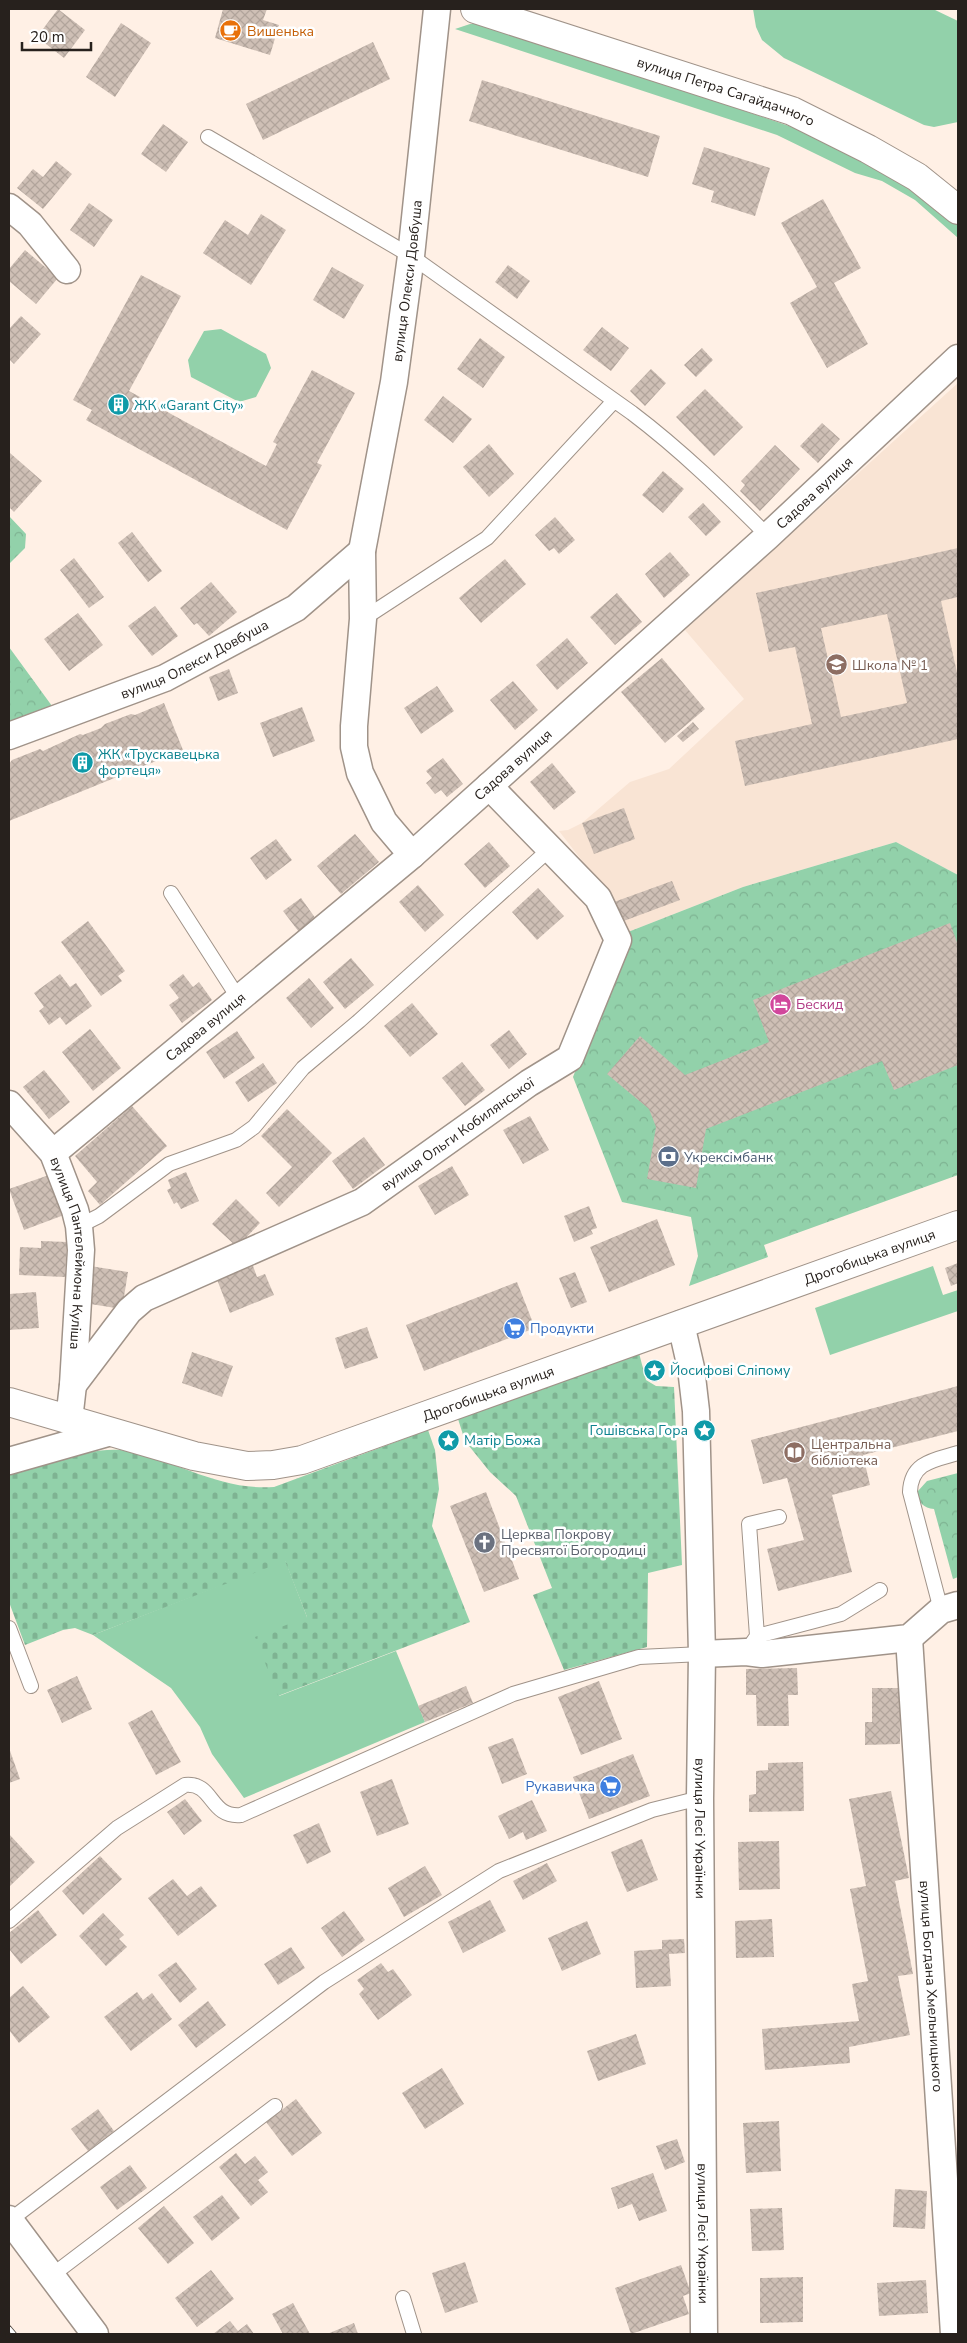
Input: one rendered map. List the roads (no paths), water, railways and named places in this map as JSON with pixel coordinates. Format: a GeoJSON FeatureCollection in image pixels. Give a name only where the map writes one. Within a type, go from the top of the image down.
{"type":"FeatureCollection","features":[{"type":"Feature","properties":{"kind":"street","name":"вулиця Олекси Довбуша"},"geometry":{"type":"LineString","coordinates":[[412,856],[384,822],[360,773],[354,748],[363,619],[362,551],[394,382],[411,256],[437,9]]}},
{"type":"Feature","properties":{"kind":"street","name":"вулиця Петра Сагайдачного"},"geometry":{"type":"LineString","coordinates":[[475,9],[792,111],[868,149],[917,177],[958,210]]}},
{"type":"Feature","properties":{"kind":"street"},"geometry":{"type":"LineString","coordinates":[[9,206],[30,224],[66,270]]}},
{"type":"Feature","properties":{"kind":"street","name":"Садова вулиця"},"geometry":{"type":"LineString","coordinates":[[53,1153],[412,856],[768,536],[958,358]]}},
{"type":"Feature","properties":{"kind":"street","name":"вулиця Олекси Довбуша"},"geometry":{"type":"LineString","coordinates":[[9,736],[165,678],[296,608],[362,551]]}},
{"type":"Feature","properties":{"kind":"street","name":"вулиця Ольги Кобилянської"},"geometry":{"type":"LineString","coordinates":[[73,1385],[129,1311],[144,1298],[362,1202],[530,1083],[570,1058],[618,940],[598,898],[489,786]]}},
{"type":"Feature","properties":{"kind":"street","name":"вулиця Пантелеймона Куліша"},"geometry":{"type":"LineString","coordinates":[[9,1104],[53,1153],[75,1210],[79,1226],[81,1250],[73,1385],[69,1420]]}},
{"type":"Feature","properties":{"kind":"street","name":"Дрогобицька вулиця"},"geometry":{"type":"LineString","coordinates":[[9,1402],[194,1456],[247,1466],[302,1460],[958,1225]]}},
{"type":"Feature","properties":{"kind":"street","name":"вулиця Лесі Українки"},"geometry":{"type":"LineString","coordinates":[[681,1324],[696,1411],[702,1654],[700,1798],[704,2334]]}},
{"type":"Feature","properties":{"kind":"street"},"geometry":{"type":"LineString","coordinates":[[9,1461],[111,1432]]}},
{"type":"Feature","properties":{"kind":"street"},"geometry":{"type":"LineString","coordinates":[[702,1654],[751,1644],[762,1654],[909,1638],[950,1608]]}},
{"type":"Feature","properties":{"kind":"street","name":"вулиця Богдана Хмельницького"},"geometry":{"type":"LineString","coordinates":[[909,1638],[954,2334]]}},
{"type":"Feature","properties":{"kind":"street"},"geometry":{"type":"LineString","coordinates":[[10,2219],[94,2334]]}},
{"type":"Feature","properties":{"kind":"lane"},"geometry":{"type":"LineString","coordinates":[[208,137],[411,256],[659,433],[768,536]]}},
{"type":"Feature","properties":{"kind":"lane"},"geometry":{"type":"LineString","coordinates":[[363,619],[487,538],[614,401]]}},
{"type":"Feature","properties":{"kind":"lane"},"geometry":{"type":"LineString","coordinates":[[79,1226],[109,1209],[169,1164],[236,1140],[254,1127],[303,1068],[359,1021],[551,848]]}},
{"type":"Feature","properties":{"kind":"lane"},"geometry":{"type":"LineString","coordinates":[[171,893],[239,999]]}},
{"type":"Feature","properties":{"kind":"lane"},"geometry":{"type":"LineString","coordinates":[[950,1608],[910,1492],[910,1480],[919,1467],[933,1460],[958,1453]]}},
{"type":"Feature","properties":{"kind":"lane"},"geometry":{"type":"LineString","coordinates":[[779,1517],[749,1524],[751,1644],[841,1614],[880,1590]]}},
{"type":"Feature","properties":{"kind":"lane"},"geometry":{"type":"LineString","coordinates":[[9,1628],[31,1686]]}},
{"type":"Feature","properties":{"kind":"lane"},"geometry":{"type":"LineString","coordinates":[[9,1921],[117,1828],[185,1785],[193,1784],[205,1791],[218,1808],[230,1816],[241,1815],[513,1694],[639,1657],[702,1654]]}},
{"type":"Feature","properties":{"kind":"lane"},"geometry":{"type":"LineString","coordinates":[[10,2219],[324,1982],[499,1871],[652,1810],[700,1798]]}},
{"type":"Feature","properties":{"kind":"lane"},"geometry":{"type":"LineString","coordinates":[[51,2276],[275,2106]]}},
{"type":"Feature","properties":{"kind":"lane"},"geometry":{"type":"LineString","coordinates":[[403,2298],[414,2334]]}},
{"type":"Feature","properties":{"kind":"railway"},"geometry":{"type":"LineString","coordinates":[[9,2328],[14,2334]]}},
{"type":"Feature","properties":{"kind":"place","name":"Вишенька"},"geometry":{"type":"Point","coordinates":[231,31]}},
{"type":"Feature","properties":{"kind":"place","name":"ЖК «Garant City»"},"geometry":{"type":"Point","coordinates":[118,405]}},
{"type":"Feature","properties":{"kind":"place","name":"Школа № 1"},"geometry":{"type":"Point","coordinates":[836,665]}},
{"type":"Feature","properties":{"kind":"place","name":"ЖК «Трускавецька фортеця»"},"geometry":{"type":"Point","coordinates":[82,762]}},
{"type":"Feature","properties":{"kind":"place","name":"Бескид"},"geometry":{"type":"Point","coordinates":[780,1004]}},
{"type":"Feature","properties":{"kind":"place","name":"Укрексімбанк"},"geometry":{"type":"Point","coordinates":[668,1157]}},
{"type":"Feature","properties":{"kind":"place","name":"Продукти"},"geometry":{"type":"Point","coordinates":[514,1328]}},
{"type":"Feature","properties":{"kind":"place","name":"Йосифові Сліпому"},"geometry":{"type":"Point","coordinates":[654,1370]}},
{"type":"Feature","properties":{"kind":"place","name":"Гошівська Гора"},"geometry":{"type":"Point","coordinates":[704,1430]}},
{"type":"Feature","properties":{"kind":"place","name":"Матір Божа"},"geometry":{"type":"Point","coordinates":[448,1440]}},
{"type":"Feature","properties":{"kind":"place","name":"Центральна бібліотека"},"geometry":{"type":"Point","coordinates":[795,1452]}},
{"type":"Feature","properties":{"kind":"place","name":"Церква Покрову Пресвятої Богородиці"},"geometry":{"type":"Point","coordinates":[485,1542]}},
{"type":"Feature","properties":{"kind":"place","name":"Рукавичка"},"geometry":{"type":"Point","coordinates":[611,1786]}}]}
